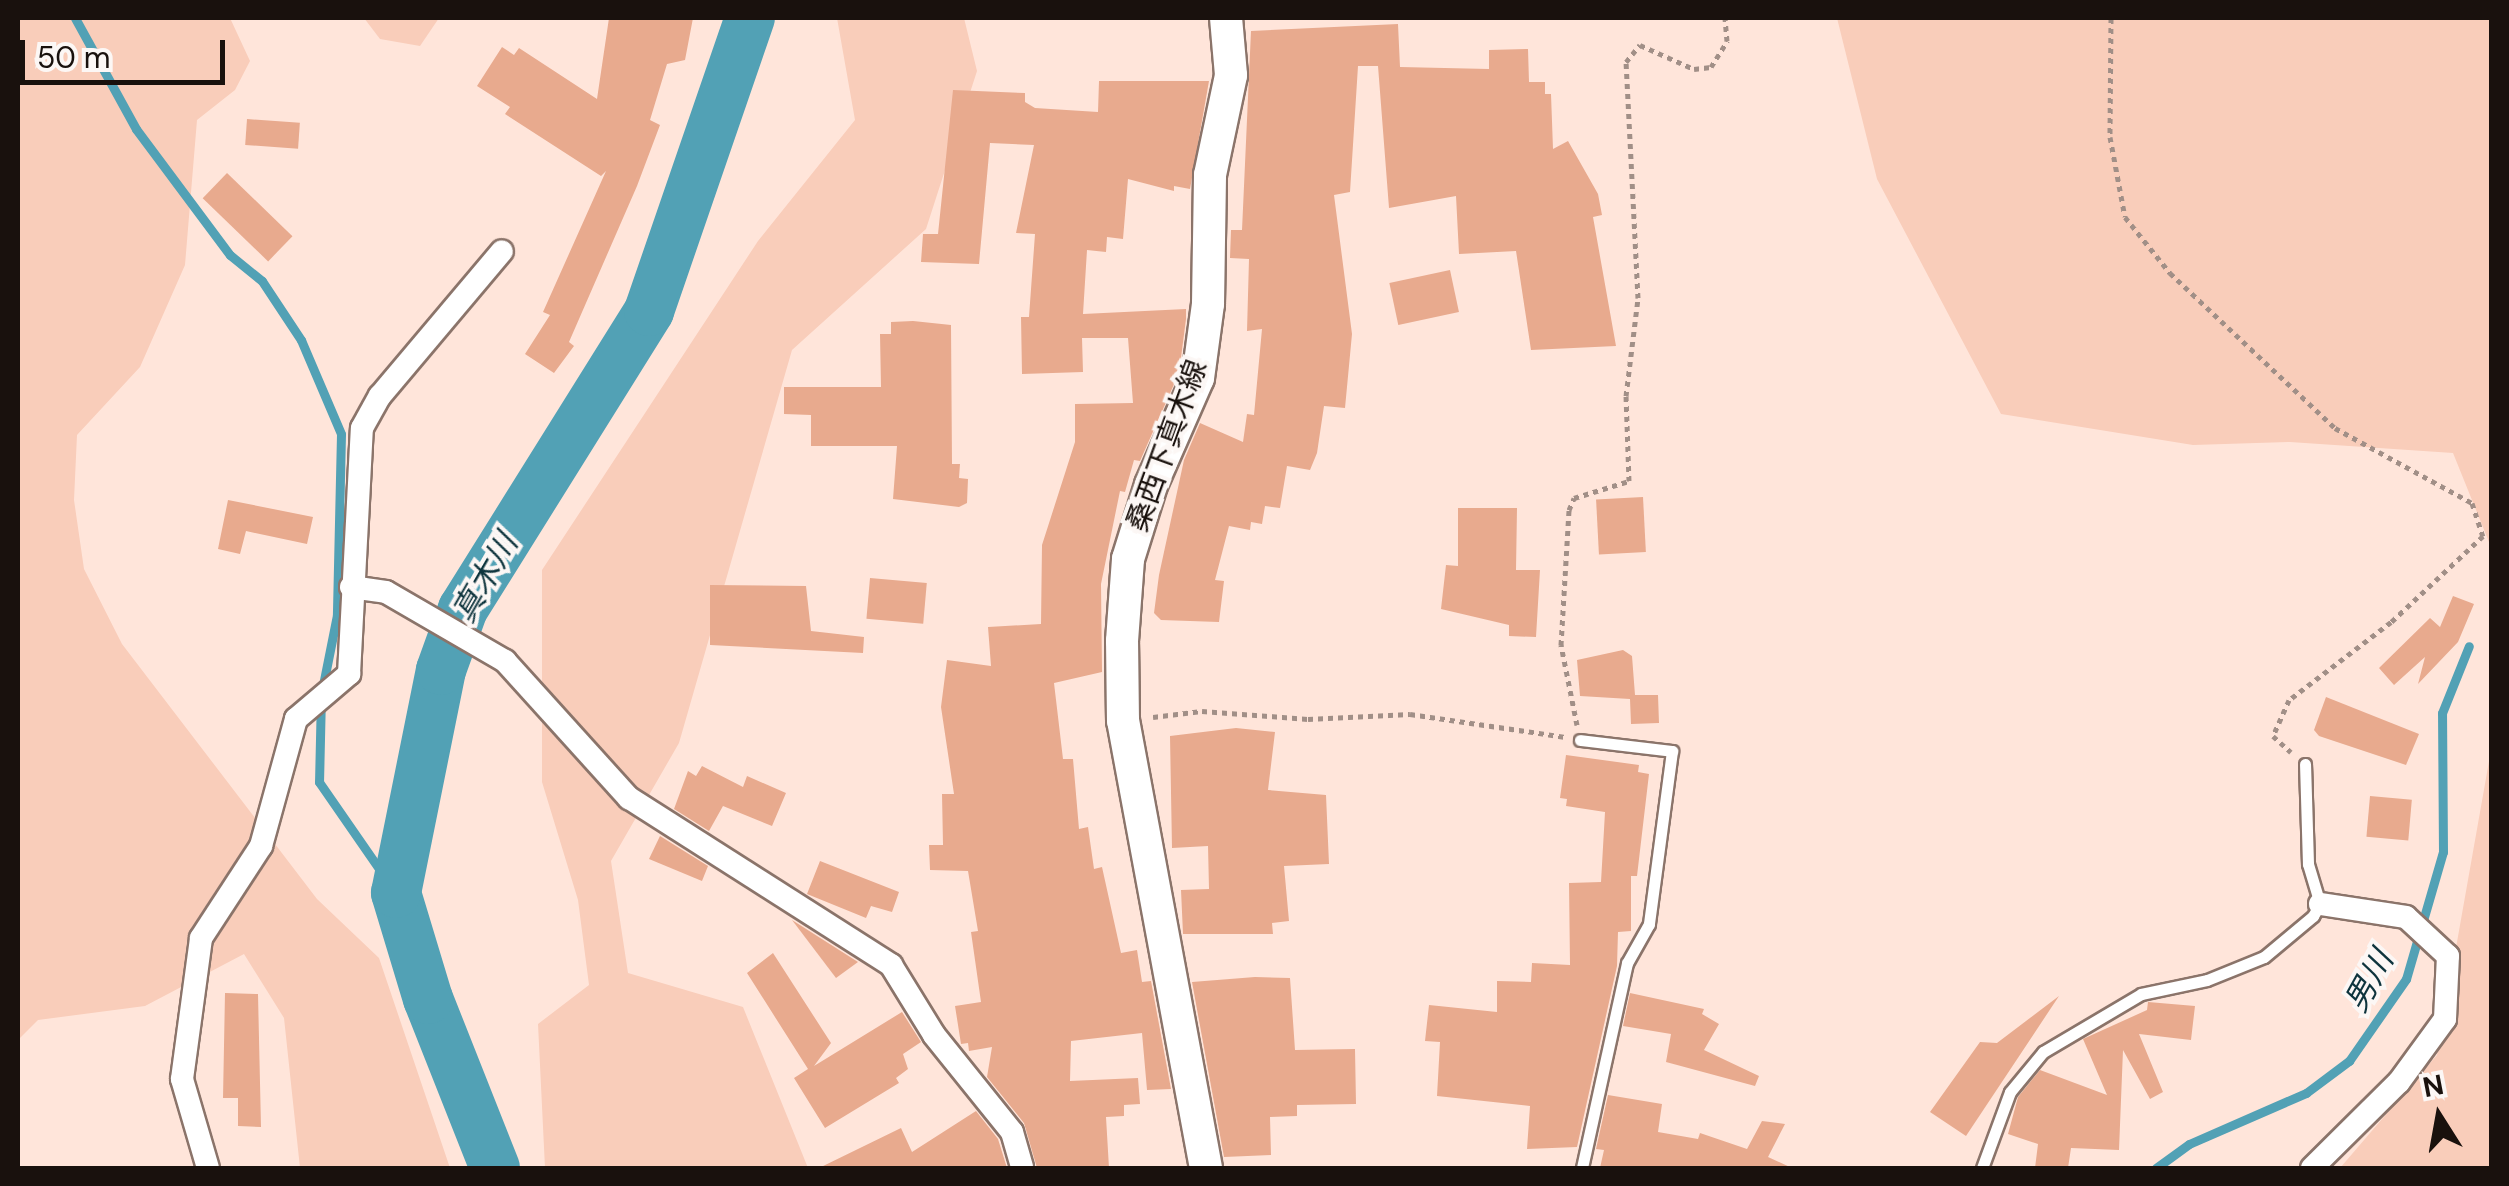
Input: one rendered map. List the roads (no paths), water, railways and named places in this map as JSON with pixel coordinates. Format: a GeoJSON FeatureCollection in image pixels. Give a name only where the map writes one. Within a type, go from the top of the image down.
{"type":"FeatureCollection","features":[{"type":"Feature","properties":{"kind":"main road","name":"桑西下真木線"},"geometry":{"type":"LineString","coordinates":[[1206,1168],[1123,721],[1128,559],[1151,485],[1198,378],[1208,304],[1210,175],[1231,75],[1226,18]]}},
{"type":"Feature","properties":{"kind":"street"},"geometry":{"type":"LineString","coordinates":[[208,1168],[182,1079],[201,938],[261,846],[296,719],[349,674],[362,428],[380,396],[502,250]]}},
{"type":"Feature","properties":{"kind":"street"},"geometry":{"type":"LineString","coordinates":[[351,587],[386,592],[505,661],[629,798],[890,965],[934,1035],[1012,1132],[1022,1168]]}},
{"type":"Feature","properties":{"kind":"street"},"geometry":{"type":"LineString","coordinates":[[2312,1168],[2399,1082],[2445,1019],[2448,956],[2406,917],[2320,904]]}},
{"type":"Feature","properties":{"kind":"lane"},"geometry":{"type":"LineString","coordinates":[[1580,740],[1672,751],[1649,924],[1627,963],[1582,1168]]}},
{"type":"Feature","properties":{"kind":"lane"},"geometry":{"type":"LineString","coordinates":[[1982,1168],[2010,1092],[2043,1052],[2141,994],[2207,980],[2264,957],[2320,904],[2308,864],[2305,764]]}},
{"type":"Feature","properties":{"kind":"waterway"},"geometry":{"type":"LineString","coordinates":[[75,18],[136,129],[230,255],[262,281],[301,340],[341,434],[337,615],[321,695],[319,782],[396,893]]}},
{"type":"Feature","properties":{"kind":"waterway","name":"真木川"},"geometry":{"type":"LineString","coordinates":[[495,1168],[428,999],[396,893],[441,670],[463,609],[649,311],[750,18]]}},
{"type":"Feature","properties":{"kind":"waterway","name":"男川"},"geometry":{"type":"LineString","coordinates":[[2156,1168],[2189,1144],[2306,1093],[2349,1061],[2406,979],[2443,852],[2442,713],[2469,646]]}}]}
